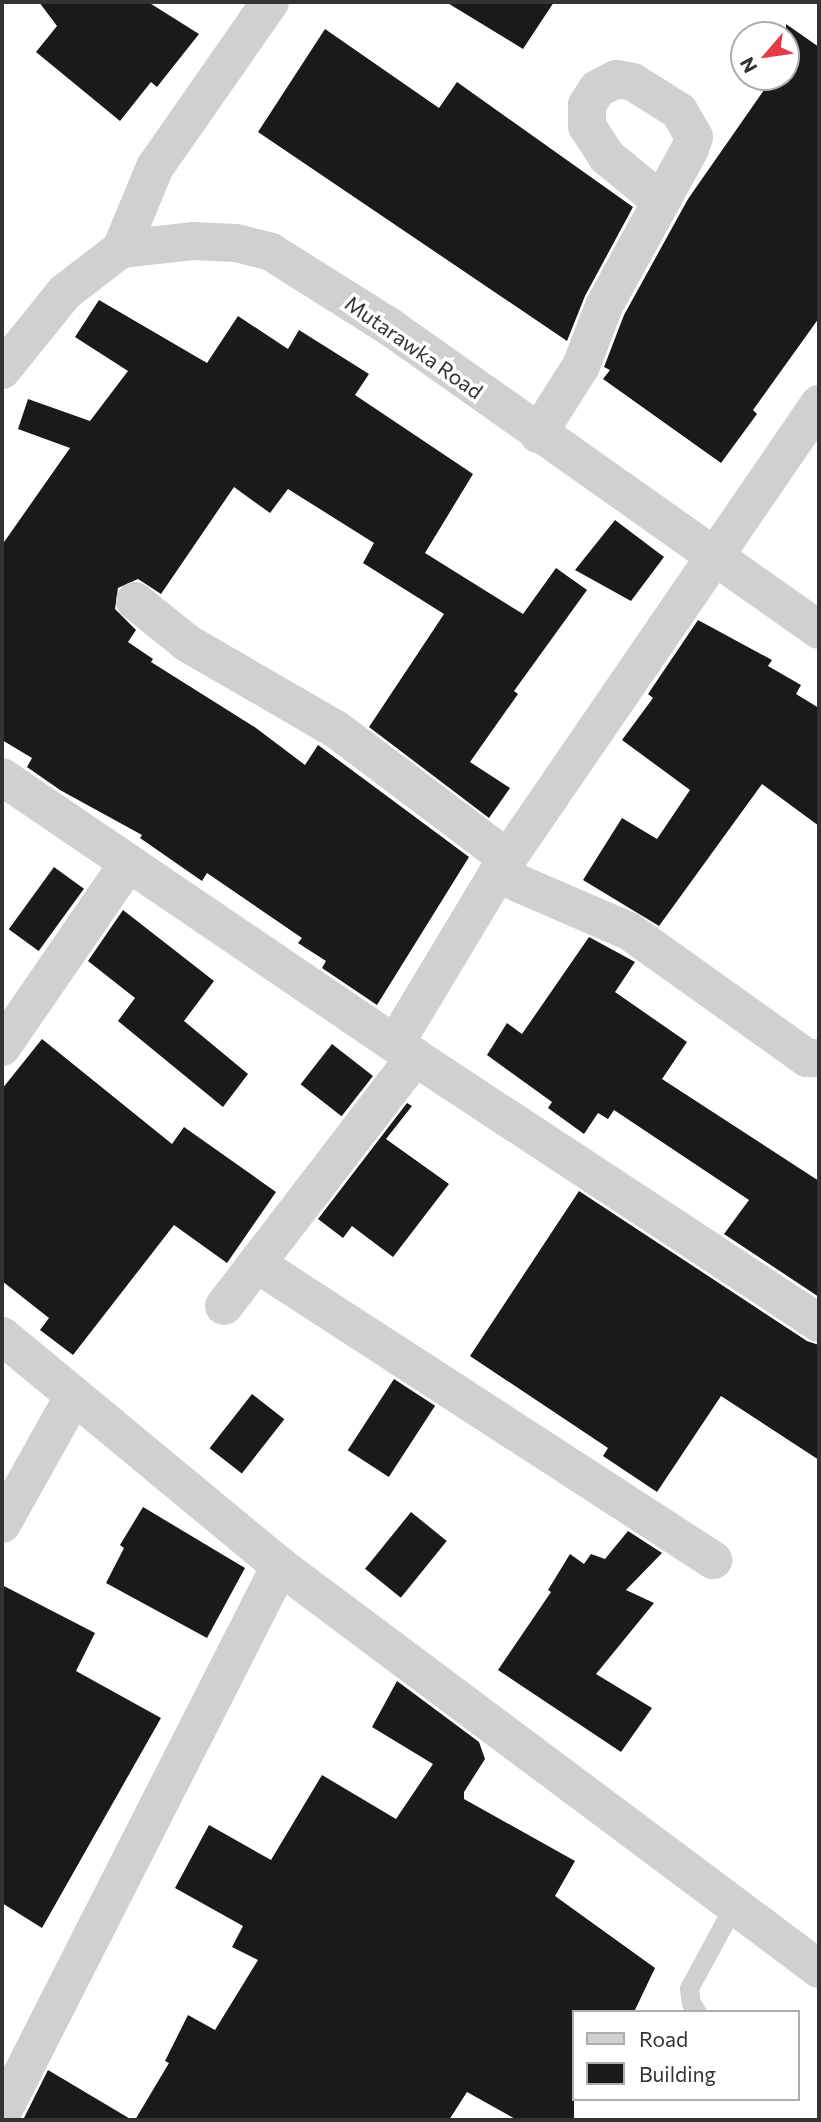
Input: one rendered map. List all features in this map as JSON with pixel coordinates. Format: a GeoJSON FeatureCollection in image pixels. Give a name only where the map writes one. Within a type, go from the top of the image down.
{"type":"FeatureCollection","features":[{"type":"Feature","properties":{"kind":"street"},"geometry":{"type":"LineString","coordinates":[[2,370],[65,292],[121,249],[155,167],[270,2]]}},
{"type":"Feature","properties":{"kind":"street"},"geometry":{"type":"LineString","coordinates":[[538,434],[581,366],[604,306],[661,201]]}},
{"type":"Feature","properties":{"kind":"street","name":"Mutarawka Road"},"geometry":{"type":"LineString","coordinates":[[121,249],[193,241],[236,243],[271,252],[390,327],[714,559],[819,630]]}},
{"type":"Feature","properties":{"kind":"street"},"geometry":{"type":"LineString","coordinates":[[225,1306],[405,1051],[502,866],[819,404]]}},
{"type":"Feature","properties":{"kind":"street"},"geometry":{"type":"LineString","coordinates":[[135,601],[187,643],[337,730],[502,866],[629,930],[807,1058],[819,1058]]}},
{"type":"Feature","properties":{"kind":"street"},"geometry":{"type":"LineString","coordinates":[[2,777],[405,1051],[819,1323]]}},
{"type":"Feature","properties":{"kind":"street"},"geometry":{"type":"LineString","coordinates":[[2,1047],[128,864]]}},
{"type":"Feature","properties":{"kind":"street"},"geometry":{"type":"LineString","coordinates":[[257,1264],[713,1560]]}},
{"type":"Feature","properties":{"kind":"street"},"geometry":{"type":"LineString","coordinates":[[2,1336],[72,1397],[280,1566],[819,1969]]}},
{"type":"Feature","properties":{"kind":"street"},"geometry":{"type":"LineString","coordinates":[[2,1524],[72,1397]]}},
{"type":"Feature","properties":{"kind":"street"},"geometry":{"type":"LineString","coordinates":[[2,2113],[280,1566]]}},
{"type":"Feature","properties":{"kind":"lane"},"geometry":{"type":"LineString","coordinates":[[696,2010],[691,2003],[689,1989],[733,1907]]}},
{"type":"Feature","properties":{"kind":"building"},"geometry":{"type":"Polygon","coordinates":[[[39,2],[148,2],[199,34],[157,87],[151,82],[120,121],[36,52],[57,26],[39,2]]]}},
{"type":"Feature","properties":{"kind":"building"},"geometry":{"type":"Polygon","coordinates":[[[446,2],[554,2],[523,49],[446,2]]]}},
{"type":"Feature","properties":{"kind":"building"},"geometry":{"type":"Polygon","coordinates":[[[325,29],[439,108],[457,82],[633,207],[585,296],[567,341],[258,132],[325,29]]]}},
{"type":"Feature","properties":{"kind":"building"},"geometry":{"type":"Polygon","coordinates":[[[800,34],[819,47],[819,318],[753,410],[757,414],[721,463],[603,379],[610,370],[604,367],[624,315],[688,199],[763,91],[800,91],[800,34]]]}},
{"type":"Feature","properties":{"kind":"building"},"geometry":{"type":"Polygon","coordinates":[[[99,300],[207,363],[238,316],[288,349],[299,330],[369,374],[355,395],[473,474],[425,553],[523,614],[556,568],[587,590],[514,691],[518,694],[470,762],[510,788],[489,818],[369,727],[444,614],[363,563],[374,543],[288,489],[270,513],[234,487],[161,594],[138,579],[118,588],[115,609],[136,630],[128,642],[153,659],[151,662],[256,728],[305,765],[318,745],[469,857],[377,1005],[322,968],[326,961],[298,943],[302,938],[207,873],[202,881],[140,838],[142,835],[60,790],[27,767],[32,758],[2,740],[2,545],[70,448],[18,429],[28,399],[90,421],[128,371],[75,337],[99,300]]]}},
{"type":"Feature","properties":{"kind":"building"},"geometry":{"type":"Polygon","coordinates":[[[615,520],[664,557],[631,601],[575,570],[615,520]]]}},
{"type":"Feature","properties":{"kind":"building"},"geometry":{"type":"Polygon","coordinates":[[[698,620],[772,660],[768,666],[801,685],[796,694],[819,708],[819,826],[762,784],[659,926],[583,880],[622,818],[657,839],[690,790],[622,740],[653,698],[648,694],[698,620]]]}},
{"type":"Feature","properties":{"kind":"building"},"geometry":{"type":"Polygon","coordinates":[[[54,867],[84,889],[39,951],[9,929],[54,867]]]}},
{"type":"Feature","properties":{"kind":"building"},"geometry":{"type":"Polygon","coordinates":[[[123,910],[214,981],[184,1021],[248,1074],[223,1107],[118,1021],[135,998],[88,961],[123,910]]]}},
{"type":"Feature","properties":{"kind":"building"},"geometry":{"type":"Polygon","coordinates":[[[589,937],[635,962],[615,992],[687,1042],[662,1079],[819,1181],[819,1297],[724,1234],[749,1200],[614,1110],[608,1119],[598,1113],[584,1134],[548,1108],[552,1102],[487,1055],[507,1023],[522,1034],[589,937]]]}},
{"type":"Feature","properties":{"kind":"building"},"geometry":{"type":"Polygon","coordinates":[[[42,1039],[172,1144],[184,1127],[276,1192],[227,1263],[174,1225],[73,1355],[40,1330],[49,1318],[2,1281],[2,1089],[42,1039]]]}},
{"type":"Feature","properties":{"kind":"building"},"geometry":{"type":"Polygon","coordinates":[[[332,1044],[373,1076],[342,1116],[301,1084],[332,1044]]]}},
{"type":"Feature","properties":{"kind":"building"},"geometry":{"type":"Polygon","coordinates":[[[407,1103],[412,1106],[386,1139],[449,1184],[393,1257],[352,1226],[343,1238],[318,1219],[407,1103]]]}},
{"type":"Feature","properties":{"kind":"building"},"geometry":{"type":"Polygon","coordinates":[[[579,1191],[807,1341],[819,1345],[819,1460],[721,1396],[657,1492],[603,1456],[608,1448],[470,1356],[579,1191]]]}},
{"type":"Feature","properties":{"kind":"building"},"geometry":{"type":"Polygon","coordinates":[[[394,1379],[435,1406],[389,1477],[348,1450],[394,1379]]]}},
{"type":"Feature","properties":{"kind":"building"},"geometry":{"type":"Polygon","coordinates":[[[252,1394],[284,1419],[242,1474],[210,1448],[252,1394]]]}},
{"type":"Feature","properties":{"kind":"building"},"geometry":{"type":"Polygon","coordinates":[[[143,1507],[245,1568],[207,1638],[106,1583],[124,1548],[120,1545],[143,1507]]]}},
{"type":"Feature","properties":{"kind":"building"},"geometry":{"type":"Polygon","coordinates":[[[411,1512],[447,1541],[401,1598],[365,1569],[411,1512]]]}},
{"type":"Feature","properties":{"kind":"building"},"geometry":{"type":"Polygon","coordinates":[[[628,1531],[662,1553],[626,1590],[654,1603],[596,1674],[652,1708],[621,1752],[498,1670],[551,1592],[548,1590],[570,1554],[584,1564],[591,1554],[605,1559],[628,1531]]]}},
{"type":"Feature","properties":{"kind":"building"},"geometry":{"type":"Polygon","coordinates":[[[2,1585],[95,1633],[76,1671],[161,1718],[42,1928],[2,1903],[2,1585]]]}},
{"type":"Feature","properties":{"kind":"building"},"geometry":{"type":"Polygon","coordinates":[[[397,1681],[479,1742],[485,1759],[464,1792],[464,1799],[575,1861],[555,1896],[655,1968],[635,2010],[572,2010],[574,2120],[517,2120],[467,2092],[449,2120],[135,2120],[169,2063],[165,2061],[188,2015],[215,2030],[258,1960],[232,1947],[243,1926],[175,1888],[209,1825],[271,1860],[322,1775],[396,1819],[433,1764],[372,1727],[397,1681]]]}},
{"type":"Feature","properties":{"kind":"building"},"geometry":{"type":"Polygon","coordinates":[[[48,2070],[132,2120],[23,2120],[48,2070]]]}}]}
